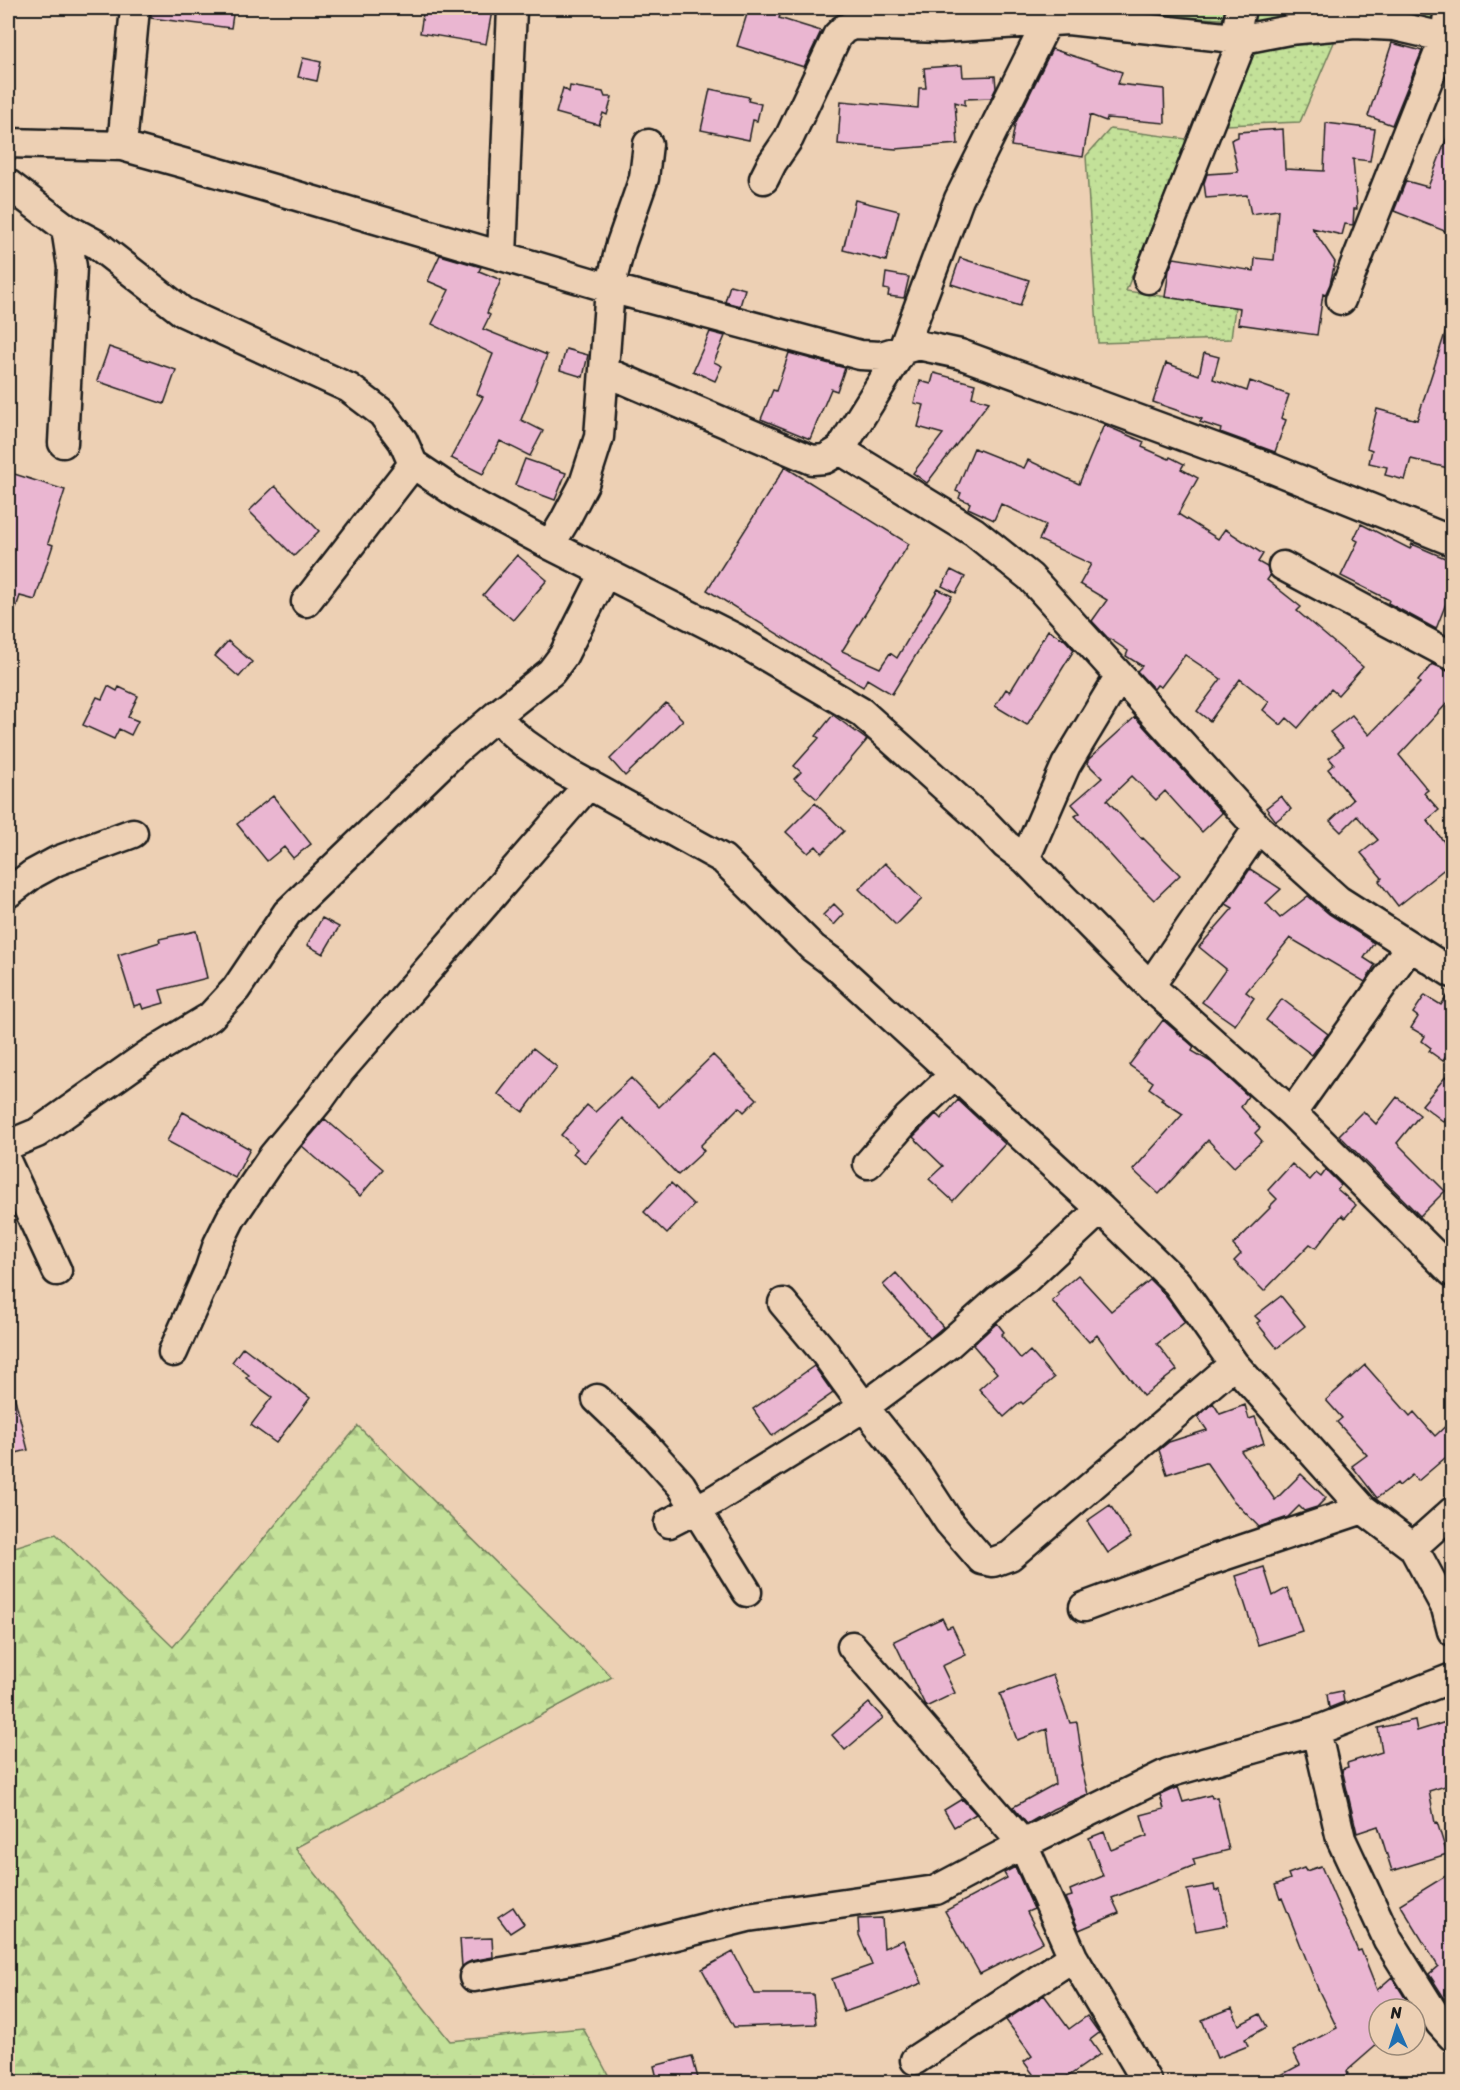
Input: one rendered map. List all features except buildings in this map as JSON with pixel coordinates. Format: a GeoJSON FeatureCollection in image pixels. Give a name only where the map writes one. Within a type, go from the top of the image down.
{"type":"FeatureCollection","features":[{"type":"Feature","properties":{"kind":"street"},"geometry":{"type":"LineString","coordinates":[[122,146],[135,8]]}},
{"type":"Feature","properties":{"kind":"street"},"geometry":{"type":"LineString","coordinates":[[502,256],[512,8]]}},
{"type":"Feature","properties":{"kind":"street"},"geometry":{"type":"LineString","coordinates":[[1148,279],[1239,38],[1241,8]]}},
{"type":"Feature","properties":{"kind":"street"},"geometry":{"type":"LineString","coordinates":[[1341,300],[1448,38],[1449,8]]}},
{"type":"Feature","properties":{"kind":"street"},"geometry":{"type":"LineString","coordinates":[[604,370],[812,460],[825,459],[840,450],[903,349],[959,199],[1051,14]]}},
{"type":"Feature","properties":{"kind":"street"},"geometry":{"type":"LineString","coordinates":[[764,180],[772,163],[789,138],[837,36],[844,28],[853,25],[941,28],[1051,14],[1123,28],[1239,38],[1289,30],[1355,24],[1395,26],[1448,38]]}},
{"type":"Feature","properties":{"kind":"street"},"geometry":{"type":"LineString","coordinates":[[8,143],[122,146],[610,288],[860,356],[880,356],[918,345],[960,354],[1273,469],[1452,541]]}},
{"type":"Feature","properties":{"kind":"street"},"geometry":{"type":"LineString","coordinates":[[550,545],[584,484],[599,437],[610,288],[621,244],[644,178],[648,144]]}},
{"type":"Feature","properties":{"kind":"street"},"geometry":{"type":"LineString","coordinates":[[8,184],[66,228],[96,244],[183,312],[349,388],[367,400],[382,412],[403,441],[413,464],[468,501],[735,638],[861,712],[1025,859],[1150,986],[1292,1113],[1452,1272]]}},
{"type":"Feature","properties":{"kind":"street"},"geometry":{"type":"LineString","coordinates":[[63,443],[72,267],[66,228]]}},
{"type":"Feature","properties":{"kind":"street"},"geometry":{"type":"LineString","coordinates":[[840,450],[974,532],[1030,577],[1258,828],[1338,900],[1452,973]]}},
{"type":"Feature","properties":{"kind":"street"},"geometry":{"type":"LineString","coordinates":[[306,602],[413,464]]}},
{"type":"Feature","properties":{"kind":"street"},"geometry":{"type":"LineString","coordinates":[[1283,566],[1452,652]]}},
{"type":"Feature","properties":{"kind":"street"},"geometry":{"type":"LineString","coordinates":[[8,1145],[37,1133],[149,1054],[210,1017],[236,989],[287,913],[456,750],[551,672],[563,656],[605,573]]}},
{"type":"Feature","properties":{"kind":"street"},"geometry":{"type":"LineString","coordinates":[[1025,859],[1066,765],[1119,677]]}},
{"type":"Feature","properties":{"kind":"street"},"geometry":{"type":"LineString","coordinates":[[497,715],[524,743],[564,771],[723,859],[813,948],[832,962],[1101,1209],[1178,1283],[1234,1364],[1363,1509],[1413,1547],[1446,1608],[1452,1631]]}},
{"type":"Feature","properties":{"kind":"street"},"geometry":{"type":"LineString","coordinates":[[173,1352],[231,1218],[273,1156],[321,1099],[340,1071],[589,784]]}},
{"type":"Feature","properties":{"kind":"street"},"geometry":{"type":"LineString","coordinates":[[1150,986],[1258,828]]}},
{"type":"Feature","properties":{"kind":"street"},"geometry":{"type":"LineString","coordinates":[[8,893],[33,874],[57,861],[133,833]]}},
{"type":"Feature","properties":{"kind":"street"},"geometry":{"type":"LineString","coordinates":[[1292,1113],[1410,946]]}},
{"type":"Feature","properties":{"kind":"street"},"geometry":{"type":"LineString","coordinates":[[868,1164],[908,1118],[955,1074]]}},
{"type":"Feature","properties":{"kind":"street"},"geometry":{"type":"LineString","coordinates":[[8,1165],[57,1271]]}},
{"type":"Feature","properties":{"kind":"street"},"geometry":{"type":"LineString","coordinates":[[669,1523],[697,1509],[864,1407],[949,1344],[997,1301],[1026,1279],[1101,1209]]}},
{"type":"Feature","properties":{"kind":"street"},"geometry":{"type":"LineString","coordinates":[[783,1303],[824,1352],[864,1407],[917,1473],[949,1522],[982,1560],[993,1562],[1010,1556],[1234,1364]]}},
{"type":"Feature","properties":{"kind":"street"},"geometry":{"type":"LineString","coordinates":[[597,1399],[652,1452],[681,1485],[747,1592]]}},
{"type":"Feature","properties":{"kind":"street"},"geometry":{"type":"LineString","coordinates":[[1084,1607],[1211,1560],[1363,1509]]}},
{"type":"Feature","properties":{"kind":"street"},"geometry":{"type":"LineString","coordinates":[[1413,1547],[1452,1512]]}},
{"type":"Feature","properties":{"kind":"street"},"geometry":{"type":"LineString","coordinates":[[852,1646],[1023,1844],[1073,1957],[1147,2082]]}},
{"type":"Feature","properties":{"kind":"street"},"geometry":{"type":"LineString","coordinates":[[474,1977],[589,1957],[748,1917],[936,1890],[1023,1844],[1168,1773],[1316,1731],[1452,1678]]}},
{"type":"Feature","properties":{"kind":"street"},"geometry":{"type":"LineString","coordinates":[[1316,1731],[1341,1839],[1388,1940],[1440,2023],[1452,2036]]}},
{"type":"Feature","properties":{"kind":"street"},"geometry":{"type":"LineString","coordinates":[[915,2060],[1073,1957]]}},
{"type":"Feature","properties":{"kind":"green space"},"geometry":{"type":"Polygon","coordinates":[[[1133,8],[1452,8],[1452,34],[1342,13],[1260,21],[1163,16],[1133,8]]]}},
{"type":"Feature","properties":{"kind":"green space"},"geometry":{"type":"Polygon","coordinates":[[[1335,40],[1300,122],[1226,125],[1256,48],[1335,40]]]}},
{"type":"Feature","properties":{"kind":"green space"},"geometry":{"type":"Polygon","coordinates":[[[1110,129],[1187,139],[1126,291],[1235,307],[1231,339],[1098,343],[1086,156],[1110,129]]]}},
{"type":"Feature","properties":{"kind":"green space"},"geometry":{"type":"Polygon","coordinates":[[[358,1426],[612,1677],[295,1848],[450,2041],[583,2028],[612,2082],[8,2082],[8,1549],[56,1534],[173,1647],[358,1426]]]}}]}
